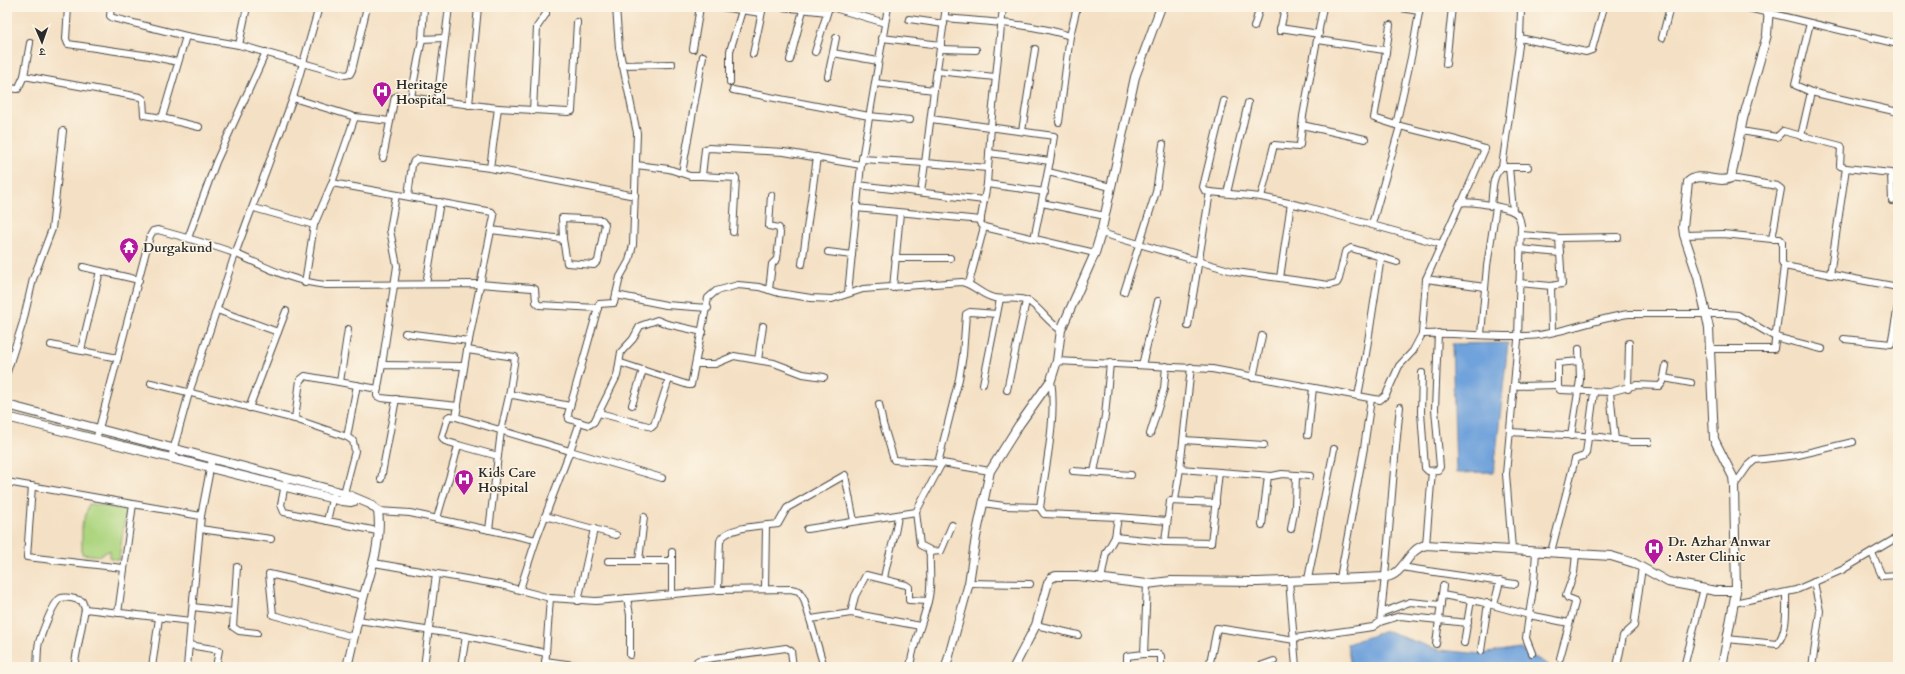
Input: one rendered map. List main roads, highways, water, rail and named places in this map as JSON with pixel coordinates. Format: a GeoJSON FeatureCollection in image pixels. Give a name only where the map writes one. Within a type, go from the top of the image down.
{"type":"FeatureCollection","features":[{"type":"Feature","properties":{"kind":"water"},"geometry":{"type":"Polygon","coordinates":[[[1508,343],[1494,472],[1456,473],[1452,344],[1508,343]]]}},
{"type":"Feature","properties":{"kind":"water"},"geometry":{"type":"Polygon","coordinates":[[[1385,631],[1439,650],[1481,654],[1518,648],[1549,665],[1549,667],[1351,667],[1347,644],[1385,631]]]}},
{"type":"Feature","properties":{"kind":"place","name":"Heritage Hospital"},"geometry":{"type":"Point","coordinates":[382,108]}},
{"type":"Feature","properties":{"kind":"place","name":"Durgakund"},"geometry":{"type":"Point","coordinates":[129,264]}},
{"type":"Feature","properties":{"kind":"place","name":"Kids Care Hospital"},"geometry":{"type":"Point","coordinates":[464,496]}},
{"type":"Feature","properties":{"kind":"place","name":"Dr. Azhar Anwar : Aster Clinic"},"geometry":{"type":"Point","coordinates":[1654,565]}}]}
